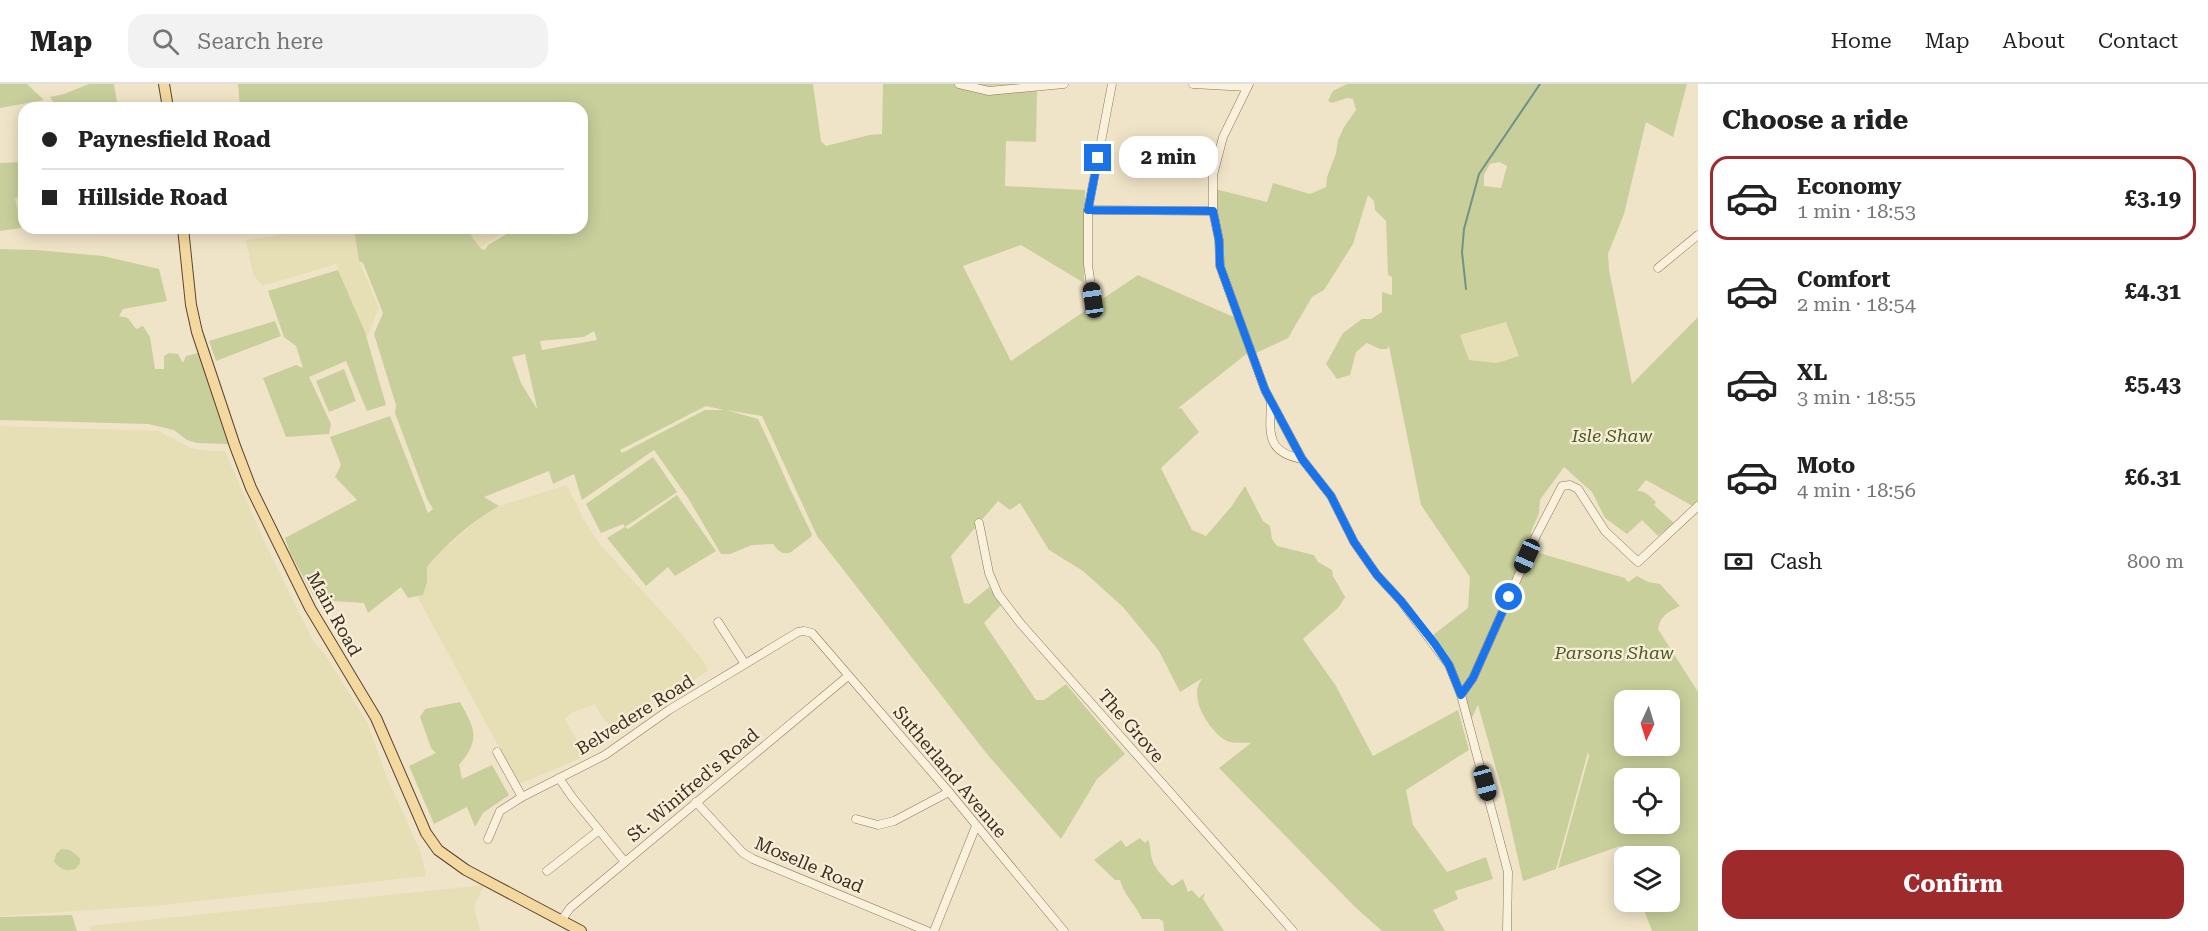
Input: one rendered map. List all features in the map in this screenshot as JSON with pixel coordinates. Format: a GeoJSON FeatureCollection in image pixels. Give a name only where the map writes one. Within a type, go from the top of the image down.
{"type":"FeatureCollection","features":[{"type":"Feature","properties":{"kind":"main road"},"geometry":{"type":"LineString","coordinates":[[164,84],[167,102]]}},
{"type":"Feature","properties":{"kind":"main road","name":"Main Road"},"geometry":{"type":"LineString","coordinates":[[184,234],[191,305],[197,332],[251,488],[310,608],[376,718],[426,833],[438,850],[466,870],[580,931]]}},
{"type":"Feature","properties":{"kind":"street"},"geometry":{"type":"LineString","coordinates":[[959,84],[988,91],[1064,84]]}},
{"type":"Feature","properties":{"kind":"street"},"geometry":{"type":"LineString","coordinates":[[1093,300],[1088,266],[1088,210],[1112,84]]}},
{"type":"Feature","properties":{"kind":"street"},"geometry":{"type":"LineString","coordinates":[[1193,84],[1248,86],[1223,137],[1213,175],[1213,211],[1219,240],[1220,266],[1265,390],[1302,459],[1331,496],[1354,542],[1377,575],[1401,601],[1449,665],[1461,695],[1508,872],[1507,931]]}},
{"type":"Feature","properties":{"kind":"street"},"geometry":{"type":"LineString","coordinates":[[1088,210],[1213,211]]}},
{"type":"Feature","properties":{"kind":"street"},"geometry":{"type":"LineString","coordinates":[[1658,268],[1698,235]]}},
{"type":"Feature","properties":{"kind":"street"},"geometry":{"type":"LineString","coordinates":[[1271,401],[1270,433],[1277,448],[1287,456],[1302,459]]}},
{"type":"Feature","properties":{"kind":"street"},"geometry":{"type":"LineString","coordinates":[[1461,695],[1473,678],[1538,531],[1562,486],[1570,484],[1578,489],[1605,531],[1638,562],[1698,506]]}},
{"type":"Feature","properties":{"kind":"street","name":"The Grove"},"geometry":{"type":"LineString","coordinates":[[980,523],[989,573],[998,594],[1021,624],[1293,931]]}},
{"type":"Feature","properties":{"kind":"street"},"geometry":{"type":"LineString","coordinates":[[718,622],[745,664]]}},
{"type":"Feature","properties":{"kind":"street","name":"Belvedere Road"},"geometry":{"type":"LineString","coordinates":[[488,839],[500,812],[522,797],[605,755],[669,710],[798,632],[812,633]]}},
{"type":"Feature","properties":{"kind":"street","name":"Sutherland Avenue"},"geometry":{"type":"LineString","coordinates":[[812,633],[949,792],[1064,931]]}},
{"type":"Feature","properties":{"kind":"street","name":"St. Winifred's Road"},"geometry":{"type":"LineString","coordinates":[[561,921],[570,908],[848,676]]}},
{"type":"Feature","properties":{"kind":"street"},"geometry":{"type":"LineString","coordinates":[[497,752],[522,797]]}},
{"type":"Feature","properties":{"kind":"street"},"geometry":{"type":"LineString","coordinates":[[559,778],[598,831],[625,862]]}},
{"type":"Feature","properties":{"kind":"street"},"geometry":{"type":"LineString","coordinates":[[856,819],[878,825],[894,820],[949,792]]}},
{"type":"Feature","properties":{"kind":"street","name":"Moselle Road"},"geometry":{"type":"LineString","coordinates":[[696,802],[743,853],[753,859],[927,931]]}},
{"type":"Feature","properties":{"kind":"street"},"geometry":{"type":"LineString","coordinates":[[934,931],[976,826]]}},
{"type":"Feature","properties":{"kind":"street"},"geometry":{"type":"LineString","coordinates":[[547,871],[598,831]]}},
{"type":"Feature","properties":{"kind":"shaded area"},"geometry":{"type":"Polygon","coordinates":[[[15,197],[18,197],[18,212],[15,197]]]}},
{"type":"Feature","properties":{"kind":"shaded area"},"geometry":{"type":"Polygon","coordinates":[[[286,234],[355,234],[359,261],[379,308],[367,337],[336,264],[262,286],[253,274],[246,240],[286,234]]]}},
{"type":"Feature","properties":{"kind":"shaded area"},"geometry":{"type":"Polygon","coordinates":[[[470,234],[500,234],[480,248],[470,234]]]}},
{"type":"Feature","properties":{"kind":"shaded area"},"geometry":{"type":"Polygon","coordinates":[[[1506,322],[1520,356],[1497,363],[1469,360],[1460,335],[1506,322]]]}},
{"type":"Feature","properties":{"kind":"shaded area"},"geometry":{"type":"Polygon","coordinates":[[[0,426],[159,431],[191,448],[225,451],[266,545],[312,639],[326,656],[367,722],[386,775],[421,853],[426,876],[154,906],[0,916],[0,426]]]}},
{"type":"Feature","properties":{"kind":"shaded area"},"geometry":{"type":"Polygon","coordinates":[[[567,485],[598,542],[678,630],[704,662],[708,671],[666,698],[655,693],[650,698],[650,705],[617,734],[601,716],[595,704],[571,713],[565,719],[586,756],[519,784],[417,596],[423,595],[427,583],[427,567],[435,557],[486,513],[499,506],[567,485]]]}},
{"type":"Feature","properties":{"kind":"shaded area"},"geometry":{"type":"Polygon","coordinates":[[[485,885],[474,906],[480,931],[90,931],[89,926],[485,885]]]}},
{"type":"Feature","properties":{"kind":"green space"},"geometry":{"type":"Polygon","coordinates":[[[0,84],[27,84],[44,100],[18,102],[18,105],[0,108],[0,84]]]}},
{"type":"Feature","properties":{"kind":"green space"},"geometry":{"type":"Polygon","coordinates":[[[89,84],[114,84],[117,102],[53,102],[50,97],[89,84]]]}},
{"type":"Feature","properties":{"kind":"green space"},"geometry":{"type":"Polygon","coordinates":[[[238,84],[813,84],[821,141],[826,146],[882,134],[883,84],[1021,84],[983,86],[989,94],[1037,91],[1036,142],[1006,141],[1005,186],[1085,190],[1084,283],[1021,245],[963,266],[1011,361],[1138,275],[1245,322],[1223,262],[1215,189],[1267,202],[1273,183],[1310,194],[1326,187],[1338,140],[1356,110],[1353,99],[1347,98],[1332,103],[1328,101],[1333,91],[1347,84],[1687,84],[1673,137],[1646,122],[1624,214],[1608,254],[1609,270],[1632,384],[1698,317],[1698,509],[1646,480],[1637,491],[1650,496],[1656,502],[1654,505],[1674,523],[1658,536],[1642,520],[1627,534],[1605,518],[1592,492],[1564,467],[1540,500],[1539,513],[1531,532],[1539,553],[1625,578],[1628,582],[1637,576],[1648,582],[1660,584],[1680,606],[1666,614],[1658,629],[1698,692],[1698,931],[1652,931],[1645,912],[1680,912],[1680,846],[1614,846],[1614,848],[1558,868],[1589,756],[1588,752],[1556,869],[1523,881],[1504,797],[1478,705],[1472,718],[1460,691],[1453,664],[1433,635],[1468,608],[1470,577],[1421,505],[1389,346],[1387,349],[1380,349],[1367,343],[1356,352],[1350,375],[1337,379],[1326,364],[1343,333],[1362,319],[1371,319],[1382,312],[1382,292],[1392,295],[1392,277],[1388,275],[1386,221],[1375,210],[1374,201],[1368,195],[1353,244],[1324,290],[1312,297],[1288,338],[1256,353],[1254,348],[1177,409],[1181,408],[1199,432],[1161,468],[1192,530],[1206,536],[1231,507],[1245,486],[1263,521],[1270,526],[1272,539],[1277,546],[1314,555],[1318,562],[1332,570],[1345,597],[1339,607],[1303,639],[1336,686],[1373,756],[1458,710],[1469,750],[1406,790],[1413,825],[1447,872],[1486,857],[1493,879],[1455,891],[1458,899],[1433,910],[1445,931],[1382,931],[1354,906],[1219,768],[1251,743],[1227,741],[1207,721],[1198,703],[1197,694],[1198,685],[1203,678],[1180,692],[1159,651],[1123,607],[1083,571],[1049,550],[1020,503],[1010,510],[998,501],[951,556],[964,603],[969,604],[989,587],[1001,605],[984,623],[1036,700],[1044,700],[1066,684],[1125,754],[1097,779],[1061,839],[987,754],[817,536],[762,416],[726,410],[758,419],[812,534],[791,552],[783,553],[773,544],[752,545],[730,554],[721,554],[688,498],[654,450],[582,500],[574,474],[553,484],[549,471],[484,497],[499,506],[461,533],[427,567],[427,582],[423,595],[408,598],[401,587],[368,613],[364,603],[316,600],[290,553],[285,538],[357,500],[335,477],[341,465],[330,437],[390,416],[428,513],[433,509],[427,499],[395,413],[396,405],[374,334],[383,313],[363,263],[359,261],[355,234],[470,234],[480,248],[485,250],[488,245],[507,234],[588,234],[588,102],[240,102],[238,84]],[[1499,162],[1490,164],[1484,175],[1484,186],[1501,188],[1507,166],[1499,162]],[[1506,322],[1460,335],[1469,360],[1497,363],[1519,356],[1506,322]],[[594,331],[584,337],[540,341],[542,350],[597,340],[594,331]],[[525,354],[512,357],[521,383],[537,409],[525,354]],[[706,406],[620,450],[622,453],[705,410],[724,410],[706,406]]]}},
{"type":"Feature","properties":{"kind":"green space"},"geometry":{"type":"Polygon","coordinates":[[[18,162],[18,197],[15,198],[18,228],[0,231],[0,163],[18,162]]]}},
{"type":"Feature","properties":{"kind":"green space"},"geometry":{"type":"Polygon","coordinates":[[[0,249],[103,256],[159,269],[167,301],[123,309],[119,316],[128,318],[136,329],[143,326],[150,337],[155,369],[164,369],[164,356],[169,353],[178,354],[183,363],[186,356],[198,353],[228,444],[197,443],[187,440],[174,430],[148,424],[0,420],[0,249]]]}},
{"type":"Feature","properties":{"kind":"green space"},"geometry":{"type":"Polygon","coordinates":[[[338,270],[365,332],[386,405],[367,411],[346,361],[309,377],[331,424],[329,434],[286,437],[263,378],[296,365],[303,368],[296,346],[284,337],[268,291],[338,270]]]}},
{"type":"Feature","properties":{"kind":"green space"},"geometry":{"type":"Polygon","coordinates":[[[275,321],[281,336],[216,361],[209,341],[275,321]]]}},
{"type":"Feature","properties":{"kind":"green space"},"geometry":{"type":"Polygon","coordinates":[[[344,369],[356,401],[329,412],[316,381],[344,369]]]}},
{"type":"Feature","properties":{"kind":"green space"},"geometry":{"type":"Polygon","coordinates":[[[653,457],[677,492],[625,527],[623,524],[601,533],[586,504],[653,457]]]}},
{"type":"Feature","properties":{"kind":"green space"},"geometry":{"type":"Polygon","coordinates":[[[677,495],[716,551],[675,576],[668,567],[646,586],[607,538],[625,527],[628,529],[677,495]]]}},
{"type":"Feature","properties":{"kind":"green space"},"geometry":{"type":"Polygon","coordinates":[[[460,702],[473,734],[471,748],[459,765],[462,779],[492,765],[509,795],[483,813],[475,827],[467,807],[434,824],[409,766],[436,753],[431,748],[420,717],[425,709],[460,702]]]}},
{"type":"Feature","properties":{"kind":"green space"},"geometry":{"type":"Polygon","coordinates":[[[1140,838],[1145,843],[1148,840],[1153,863],[1172,886],[1183,879],[1188,892],[1192,890],[1199,898],[1205,893],[1203,899],[1224,931],[1164,931],[1163,921],[1142,919],[1120,880],[1115,880],[1094,860],[1121,840],[1126,847],[1140,838]]]}},
{"type":"Feature","properties":{"kind":"green space"},"geometry":{"type":"Polygon","coordinates":[[[61,849],[70,850],[80,858],[80,863],[75,869],[63,869],[54,862],[56,854],[61,849]]]}},
{"type":"Feature","properties":{"kind":"green space"},"geometry":{"type":"Polygon","coordinates":[[[72,915],[77,931],[0,931],[0,917],[72,915]]]}},
{"type":"Feature","properties":{"kind":"waterway"},"geometry":{"type":"LineString","coordinates":[[1466,289],[1462,252],[1464,229],[1479,174],[1540,84]]}},
{"type":"Feature","properties":{"kind":"route"},"geometry":{"type":"LineString","coordinates":[[1098,158],[1088,210],[1213,211],[1219,240],[1220,266],[1265,390],[1302,459],[1331,496],[1354,542],[1377,575],[1435,644],[1449,665],[1461,695],[1473,678],[1509,597]]}},
{"type":"Feature","properties":{"kind":"park label","name":"Isle Shaw"},"geometry":{"type":"Point","coordinates":[1612,436]}},
{"type":"Feature","properties":{"kind":"park label","name":"Parsons Shaw"},"geometry":{"type":"Point","coordinates":[1614,653]}}]}
